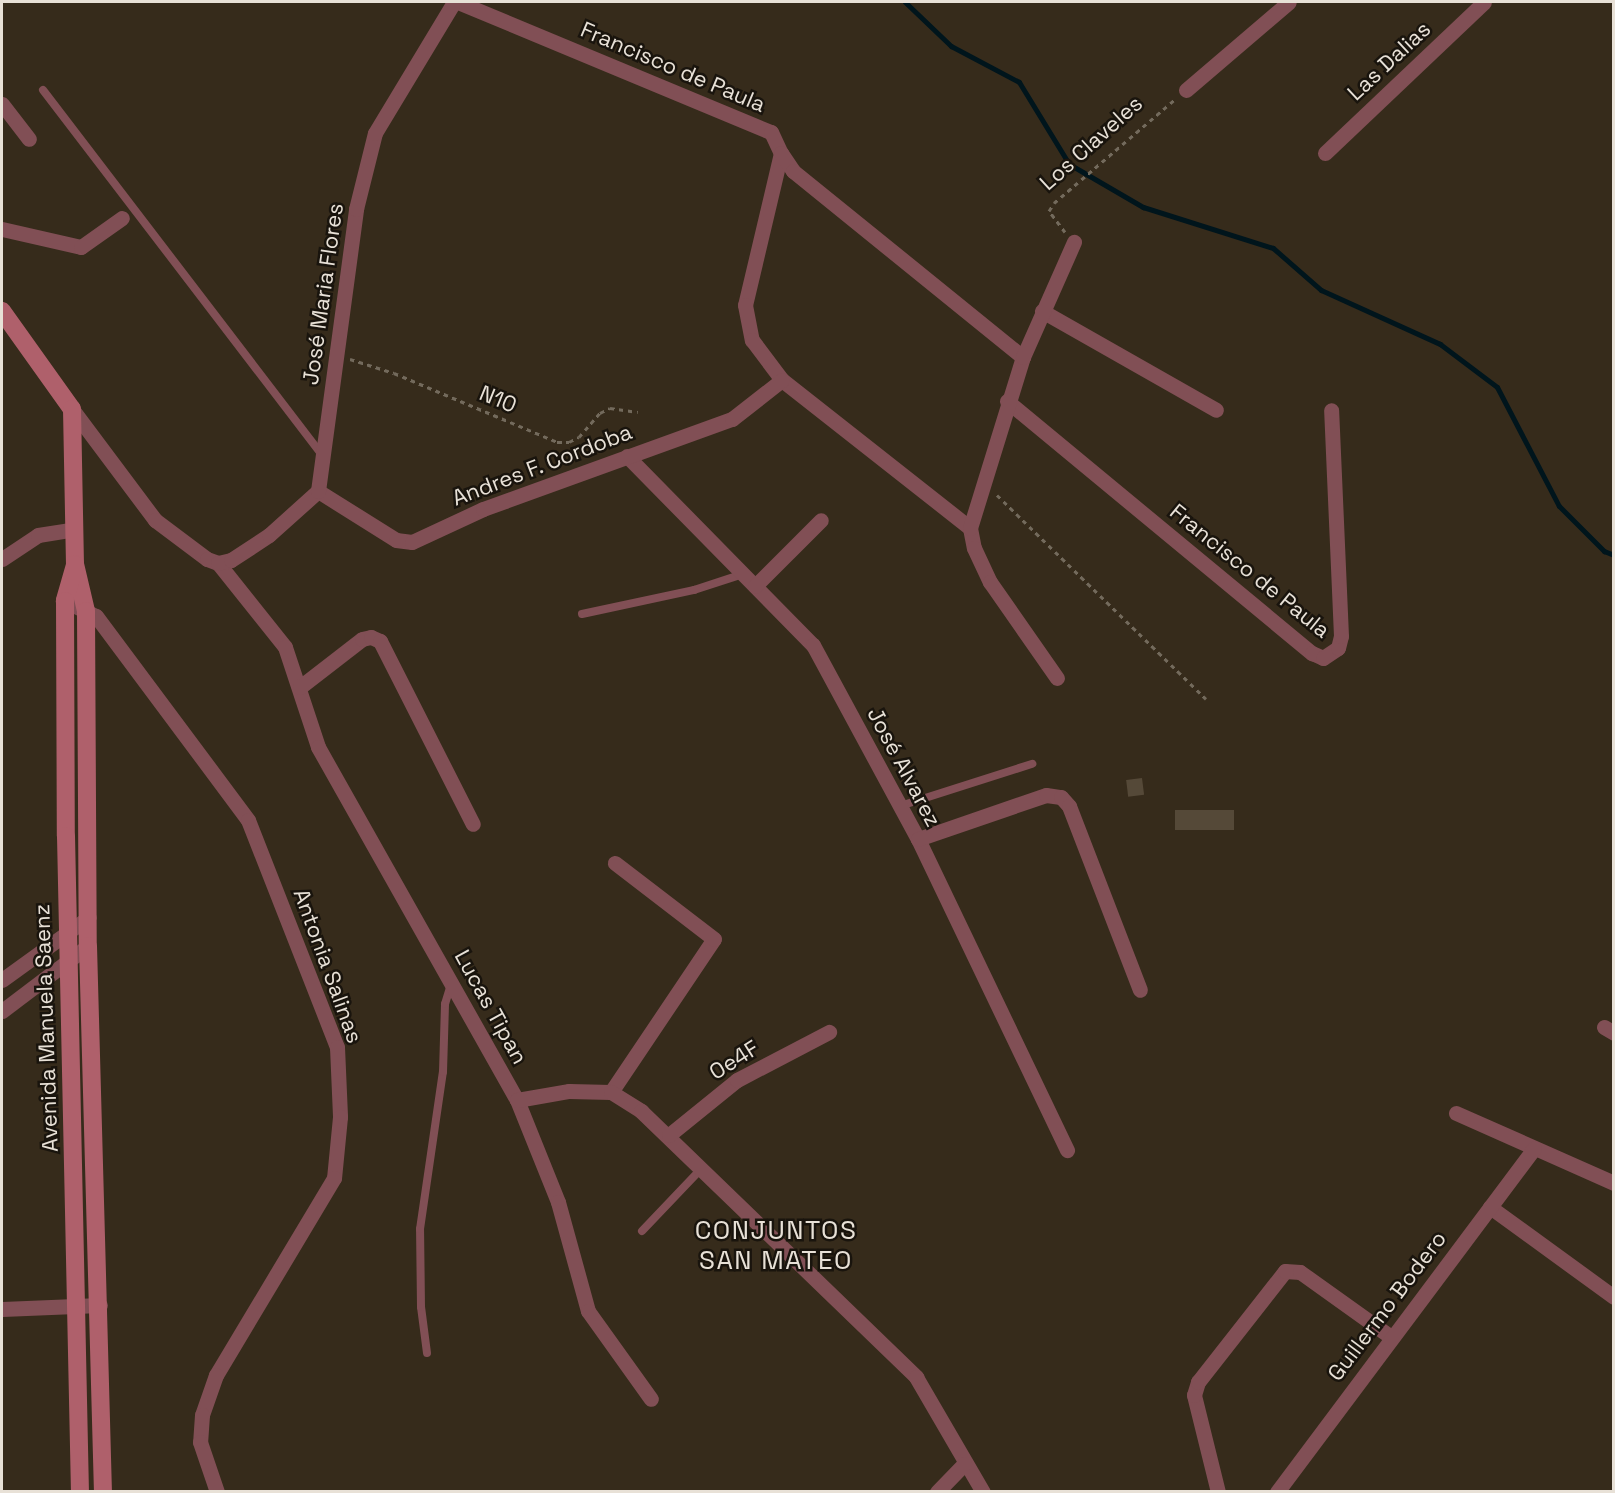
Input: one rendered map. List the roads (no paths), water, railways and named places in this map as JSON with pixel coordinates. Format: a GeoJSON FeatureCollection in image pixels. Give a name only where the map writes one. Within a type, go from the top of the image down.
{"type":"FeatureCollection","features":[{"type":"Feature","properties":{"kind":"street","name":"José Maria Flores"},"geometry":{"type":"LineString","coordinates":[[318,491],[356,209],[375,133],[454,2]]}},
{"type":"Feature","properties":{"kind":"street","name":"Francisco de Paula"},"geometry":{"type":"LineString","coordinates":[[458,2],[771,132],[781,153]]}},
{"type":"Feature","properties":{"kind":"street"},"geometry":{"type":"LineString","coordinates":[[1186,90],[1289,2]]}},
{"type":"Feature","properties":{"kind":"street","name":"Las Dalias"},"geometry":{"type":"LineString","coordinates":[[1325,153],[1484,2]]}},
{"type":"Feature","properties":{"kind":"street"},"geometry":{"type":"LineString","coordinates":[[2,104],[29,139]]}},
{"type":"Feature","properties":{"kind":"street"},"geometry":{"type":"LineString","coordinates":[[781,153],[793,171],[1023,357]]}},
{"type":"Feature","properties":{"kind":"street"},"geometry":{"type":"LineString","coordinates":[[781,153],[745,305],[752,340],[782,380],[970,528],[990,582],[1057,678]]}},
{"type":"Feature","properties":{"kind":"street"},"geometry":{"type":"LineString","coordinates":[[2,229],[81,247],[122,218]]}},
{"type":"Feature","properties":{"kind":"street"},"geometry":{"type":"LineString","coordinates":[[970,528],[985,483],[1007,401],[1041,311],[1074,242]]}},
{"type":"Feature","properties":{"kind":"street"},"geometry":{"type":"LineString","coordinates":[[2,311],[72,409]]}},
{"type":"Feature","properties":{"kind":"street"},"geometry":{"type":"LineString","coordinates":[[1041,311],[1216,410]]}},
{"type":"Feature","properties":{"kind":"street","name":"Andres F. Cordoba"},"geometry":{"type":"LineString","coordinates":[[318,491],[404,543],[483,509],[732,418],[782,380]]}},
{"type":"Feature","properties":{"kind":"street","name":"Francisco de Paula"},"geometry":{"type":"LineString","coordinates":[[1007,401],[1312,653],[1323,658],[1338,648],[1341,636],[1331,410]]}},
{"type":"Feature","properties":{"kind":"street","name":"Avenida Manuela Saenz"},"geometry":{"type":"LineString","coordinates":[[72,409],[75,564],[86,611],[90,916],[88,946],[100,1305],[102,1491]]}},
{"type":"Feature","properties":{"kind":"street","name":"Lucas Tipan"},"geometry":{"type":"LineString","coordinates":[[72,409],[155,520],[207,559],[218,563],[285,647],[318,747],[518,1100],[569,1091],[611,1092]]}},
{"type":"Feature","properties":{"kind":"street","name":"José Alvarez"},"geometry":{"type":"LineString","coordinates":[[627,456],[813,645],[918,839],[1067,1150]]}},
{"type":"Feature","properties":{"kind":"street"},"geometry":{"type":"LineString","coordinates":[[218,563],[231,560],[269,535],[318,491]]}},
{"type":"Feature","properties":{"kind":"street"},"geometry":{"type":"LineString","coordinates":[[755,586],[820,520]]}},
{"type":"Feature","properties":{"kind":"street"},"geometry":{"type":"LineString","coordinates":[[2,559],[38,536],[74,529]]}},
{"type":"Feature","properties":{"kind":"street","name":"Avenida Manuela Saenz"},"geometry":{"type":"LineString","coordinates":[[75,564],[65,601],[67,932],[78,1306],[80,1491]]}},
{"type":"Feature","properties":{"kind":"street","name":"Antonia Salinas"},"geometry":{"type":"LineString","coordinates":[[65,601],[96,616],[248,820],[337,1047],[340,1117],[334,1178],[216,1375],[202,1415],[201,1442],[217,1491]]}},
{"type":"Feature","properties":{"kind":"street"},"geometry":{"type":"LineString","coordinates":[[300,687],[362,639],[371,637],[380,641],[473,824]]}},
{"type":"Feature","properties":{"kind":"street"},"geometry":{"type":"LineString","coordinates":[[918,839],[1046,795],[1061,797],[1069,806],[1140,990]]}},
{"type":"Feature","properties":{"kind":"street"},"geometry":{"type":"LineString","coordinates":[[615,863],[714,939],[611,1092],[669,1135],[916,1377],[964,1464],[983,1491]]}},
{"type":"Feature","properties":{"kind":"street"},"geometry":{"type":"LineString","coordinates":[[2,980],[90,916]]}},
{"type":"Feature","properties":{"kind":"street"},"geometry":{"type":"LineString","coordinates":[[2,1011],[88,946]]}},
{"type":"Feature","properties":{"kind":"street","name":"Oe4F"},"geometry":{"type":"LineString","coordinates":[[669,1135],[737,1080],[829,1032]]}},
{"type":"Feature","properties":{"kind":"street"},"geometry":{"type":"LineString","coordinates":[[518,1100],[558,1202],[588,1311],[651,1399]]}},
{"type":"Feature","properties":{"kind":"street"},"geometry":{"type":"LineString","coordinates":[[1456,1113],[1614,1183]]}},
{"type":"Feature","properties":{"kind":"street","name":"Guillermo Bodero"},"geometry":{"type":"LineString","coordinates":[[1277,1491],[1534,1149]]}},
{"type":"Feature","properties":{"kind":"street"},"geometry":{"type":"LineString","coordinates":[[1490,1207],[1614,1297]]}},
{"type":"Feature","properties":{"kind":"street"},"geometry":{"type":"LineString","coordinates":[[1218,1491],[1209,1445],[1194,1406],[1197,1382],[1286,1271],[1300,1272],[1391,1337]]}},
{"type":"Feature","properties":{"kind":"street"},"geometry":{"type":"LineString","coordinates":[[2,1309],[100,1305]]}},
{"type":"Feature","properties":{"kind":"street"},"geometry":{"type":"LineString","coordinates":[[937,1491],[964,1464]]}},
{"type":"Feature","properties":{"kind":"lane"},"geometry":{"type":"LineString","coordinates":[[43,90],[324,458]]}},
{"type":"Feature","properties":{"kind":"lane"},"geometry":{"type":"LineString","coordinates":[[582,614],[694,590],[743,574]]}},
{"type":"Feature","properties":{"kind":"lane"},"geometry":{"type":"LineString","coordinates":[[900,806],[1032,764]]}},
{"type":"Feature","properties":{"kind":"lane"},"geometry":{"type":"LineString","coordinates":[[427,1353],[421,1307],[420,1229],[443,1072],[445,1004],[451,983]]}},
{"type":"Feature","properties":{"kind":"lane"},"geometry":{"type":"LineString","coordinates":[[642,1231],[702,1168]]}},
{"type":"Feature","properties":{"kind":"waterway"},"geometry":{"type":"LineString","coordinates":[[905,2],[951,46],[1019,82],[1069,164],[1143,207],[1273,248],[1321,290],[1440,344],[1497,387],[1559,506],[1604,551],[1614,555]]}},
{"type":"Feature","properties":{"kind":"district","name":"CONJUNTOS SAN MATEO"},"geometry":{"type":"Point","coordinates":[776,1246]}}]}
